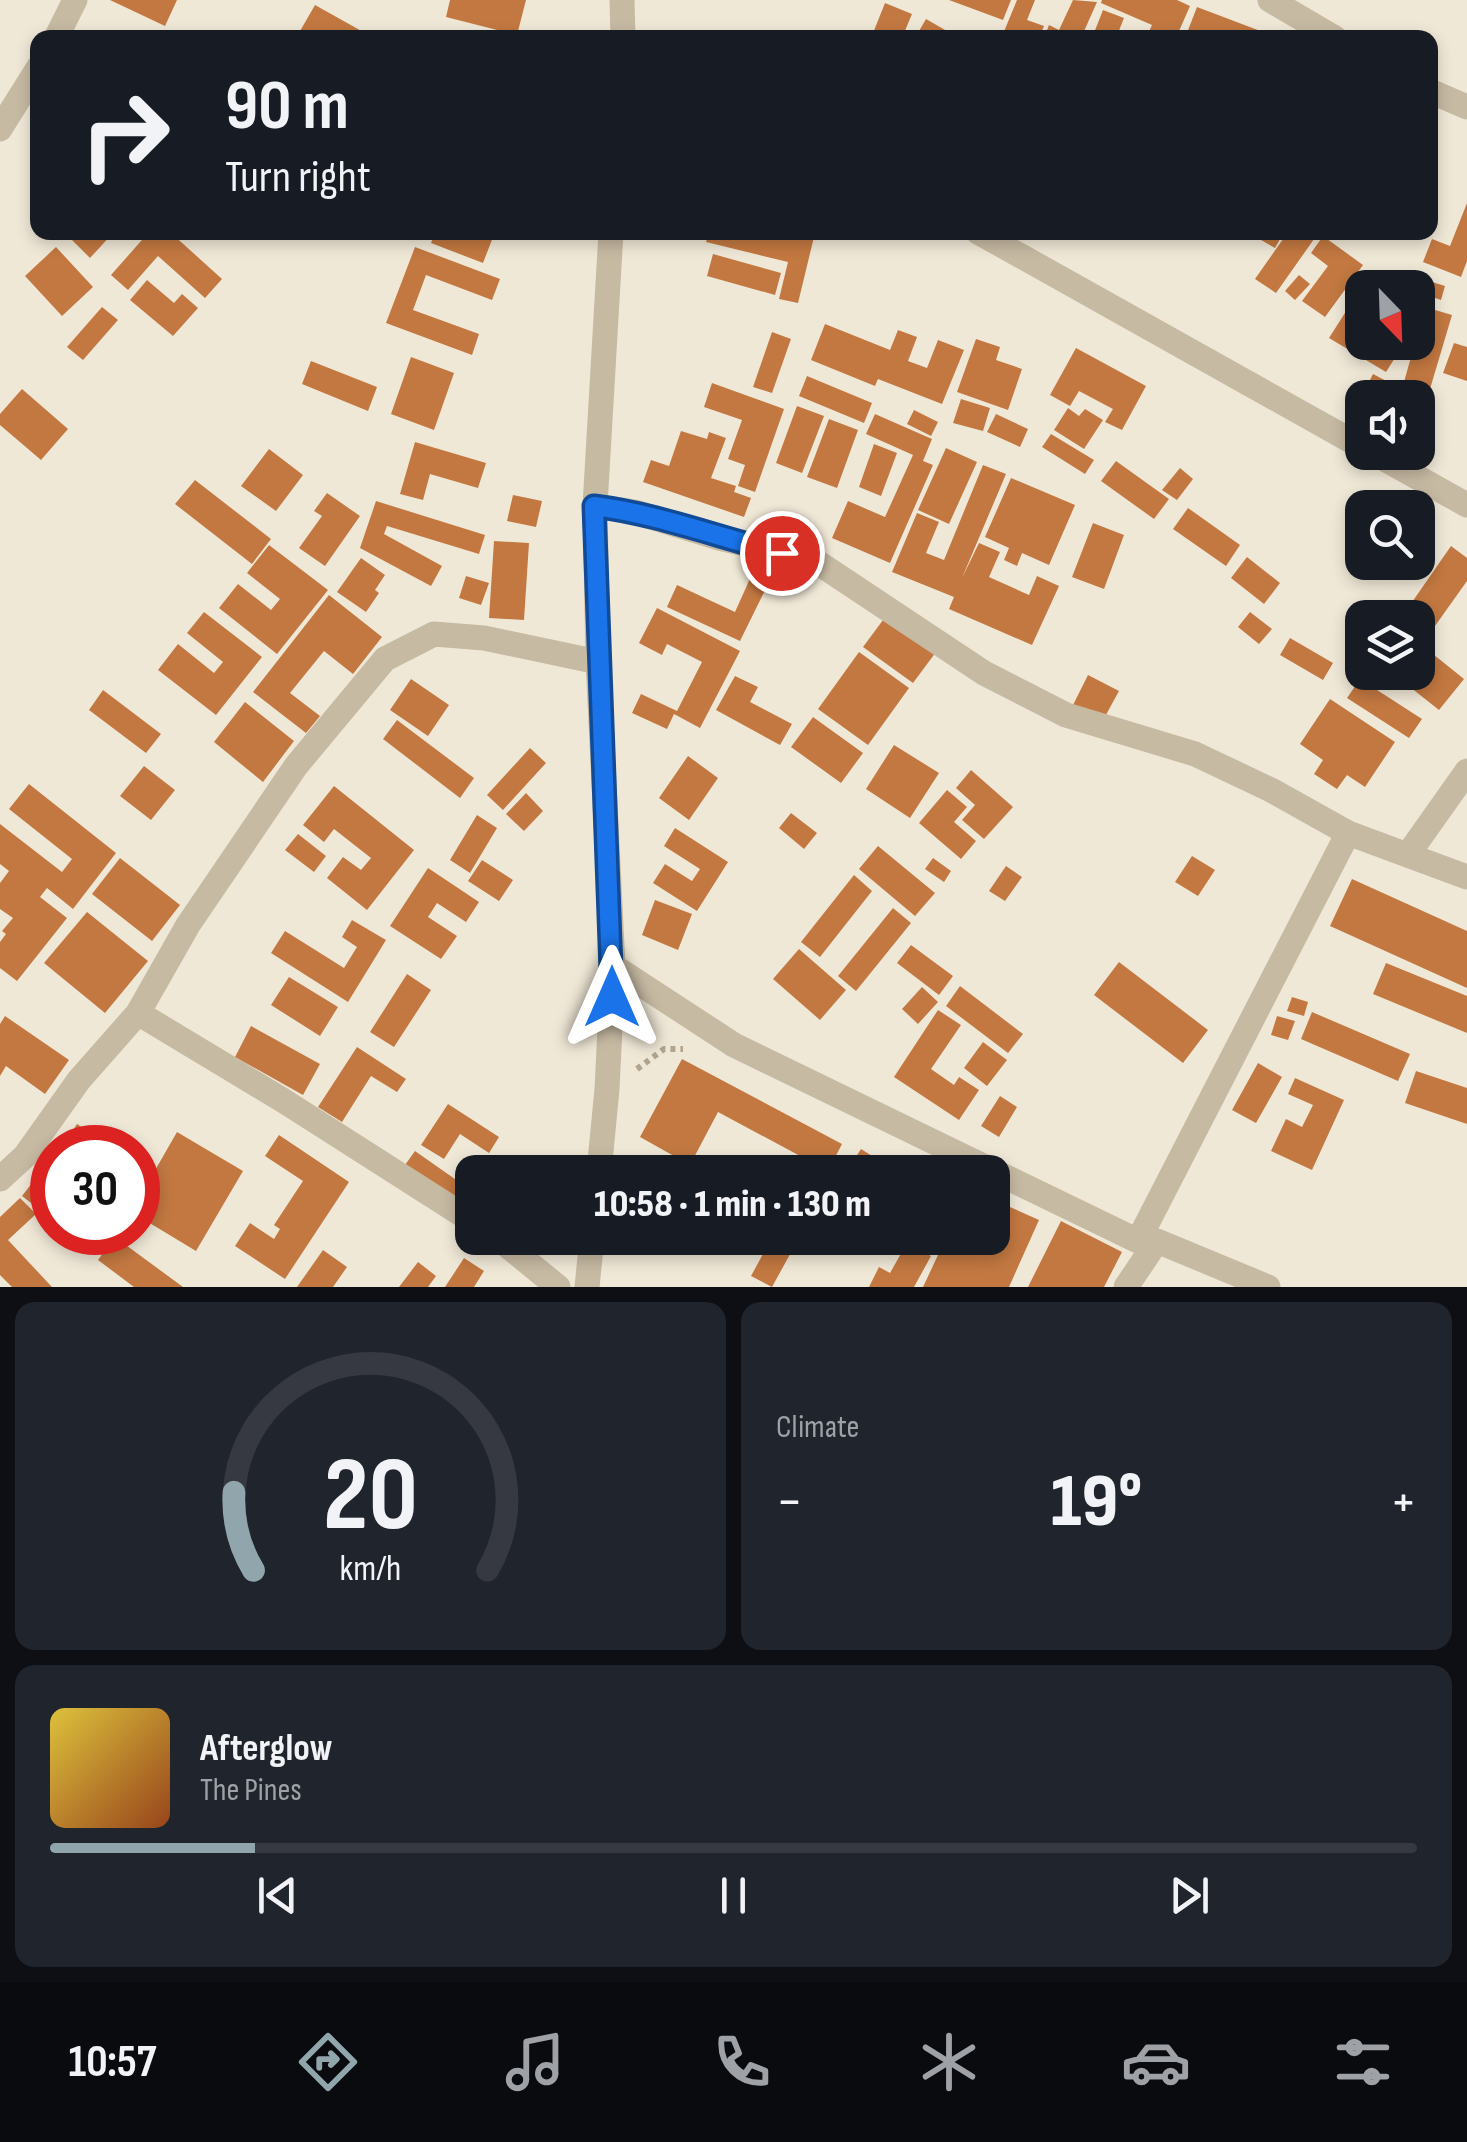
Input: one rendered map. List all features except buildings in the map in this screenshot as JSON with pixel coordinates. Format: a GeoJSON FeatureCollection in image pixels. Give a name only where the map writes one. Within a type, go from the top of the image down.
{"type":"FeatureCollection","features":[{"type":"Feature","properties":{"kind":"street"},"geometry":{"type":"LineString","coordinates":[[60,30],[75,0]]}},
{"type":"Feature","properties":{"kind":"street"},"geometry":{"type":"LineString","coordinates":[[622,0],[626,30]]}},
{"type":"Feature","properties":{"kind":"street"},"geometry":{"type":"LineString","coordinates":[[1270,0],[1322,30]]}},
{"type":"Feature","properties":{"kind":"street"},"geometry":{"type":"LineString","coordinates":[[0,130],[30,81]]}},
{"type":"Feature","properties":{"kind":"street"},"geometry":{"type":"LineString","coordinates":[[1438,94],[1467,107]]}},
{"type":"Feature","properties":{"kind":"street"},"geometry":{"type":"LineString","coordinates":[[601,1155],[613,966],[594,506],[611,240]]}},
{"type":"Feature","properties":{"kind":"street"},"geometry":{"type":"LineString","coordinates":[[992,240],[1345,437]]}},
{"type":"Feature","properties":{"kind":"street"},"geometry":{"type":"LineString","coordinates":[[1404,470],[1467,505]]}},
{"type":"Feature","properties":{"kind":"street"},"geometry":{"type":"LineString","coordinates":[[594,506],[635,512],[719,538],[814,560],[984,673],[1066,715],[1195,754],[1272,790],[1348,833],[1467,877]]}},
{"type":"Feature","properties":{"kind":"street"},"geometry":{"type":"LineString","coordinates":[[0,1179],[26,1156],[78,1080],[138,1013],[188,925],[296,766],[385,659],[434,634],[484,638],[598,662]]}},
{"type":"Feature","properties":{"kind":"street"},"geometry":{"type":"LineString","coordinates":[[1409,853],[1467,770]]}},
{"type":"Feature","properties":{"kind":"street"},"geometry":{"type":"LineString","coordinates":[[1126,1287],[1348,833]]}},
{"type":"Feature","properties":{"kind":"street"},"geometry":{"type":"LineString","coordinates":[[613,966],[744,1049],[1148,1241],[1268,1287]]}},
{"type":"Feature","properties":{"kind":"street"},"geometry":{"type":"LineString","coordinates":[[138,1013],[455,1211]]}},
{"type":"Feature","properties":{"kind":"street"},"geometry":{"type":"LineString","coordinates":[[519,1255],[558,1287]]}},
{"type":"Feature","properties":{"kind":"street"},"geometry":{"type":"LineString","coordinates":[[587,1287],[590,1255]]}},
{"type":"Feature","properties":{"kind":"path"},"geometry":{"type":"LineString","coordinates":[[608,1089],[664,1049],[744,1049]]}},
{"type":"Feature","properties":{"kind":"route"},"geometry":{"type":"LineString","coordinates":[[612,997],[594,506],[635,512],[782,553]]}}]}
